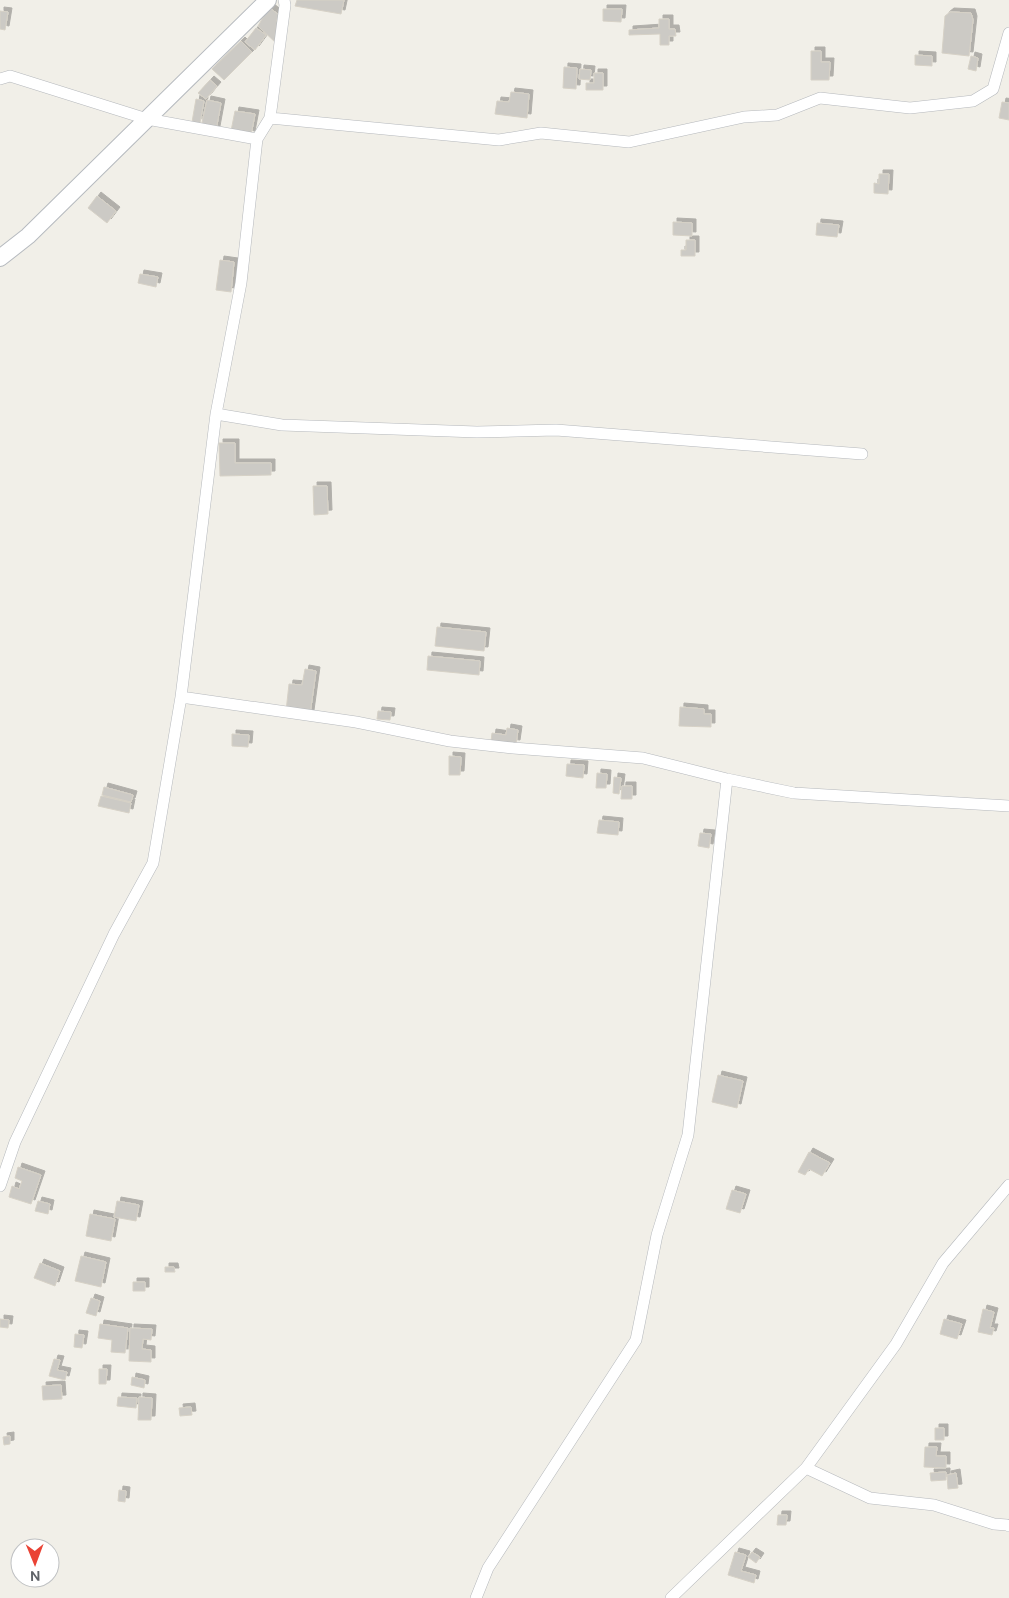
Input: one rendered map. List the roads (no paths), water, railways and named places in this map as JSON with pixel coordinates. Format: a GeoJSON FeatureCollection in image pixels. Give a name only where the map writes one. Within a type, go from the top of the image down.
{"type":"FeatureCollection","features":[{"type":"Feature","properties":{"kind":"main road"},"geometry":{"type":"LineString","coordinates":[[0,258],[28,236],[268,0]]}},
{"type":"Feature","properties":{"kind":"street"},"geometry":{"type":"LineString","coordinates":[[0,1186],[15,1142],[114,934],[153,863],[180,697],[216,414],[241,283],[257,139],[270,118],[285,6],[284,0]]}},
{"type":"Feature","properties":{"kind":"street"},"geometry":{"type":"LineString","coordinates":[[270,118],[499,140],[541,133],[629,142],[744,117],[777,116],[820,98],[910,108],[973,101],[993,89],[1009,33]]}},
{"type":"Feature","properties":{"kind":"street"},"geometry":{"type":"LineString","coordinates":[[0,79],[10,76],[147,119],[257,139]]}},
{"type":"Feature","properties":{"kind":"street"},"geometry":{"type":"LineString","coordinates":[[216,414],[282,425],[440,429],[477,432],[556,430],[862,454]]}},
{"type":"Feature","properties":{"kind":"street"},"geometry":{"type":"LineString","coordinates":[[180,697],[356,722],[450,741],[643,758],[794,793],[1009,806]]}},
{"type":"Feature","properties":{"kind":"street"},"geometry":{"type":"LineString","coordinates":[[476,1598],[488,1568],[636,1340],[657,1235],[688,1135],[727,779]]}},
{"type":"Feature","properties":{"kind":"street"},"geometry":{"type":"LineString","coordinates":[[671,1598],[806,1468],[896,1344],[943,1263],[1009,1186]]}},
{"type":"Feature","properties":{"kind":"street"},"geometry":{"type":"LineString","coordinates":[[806,1468],[870,1498],[934,1505],[994,1524],[1009,1526]]}}]}
